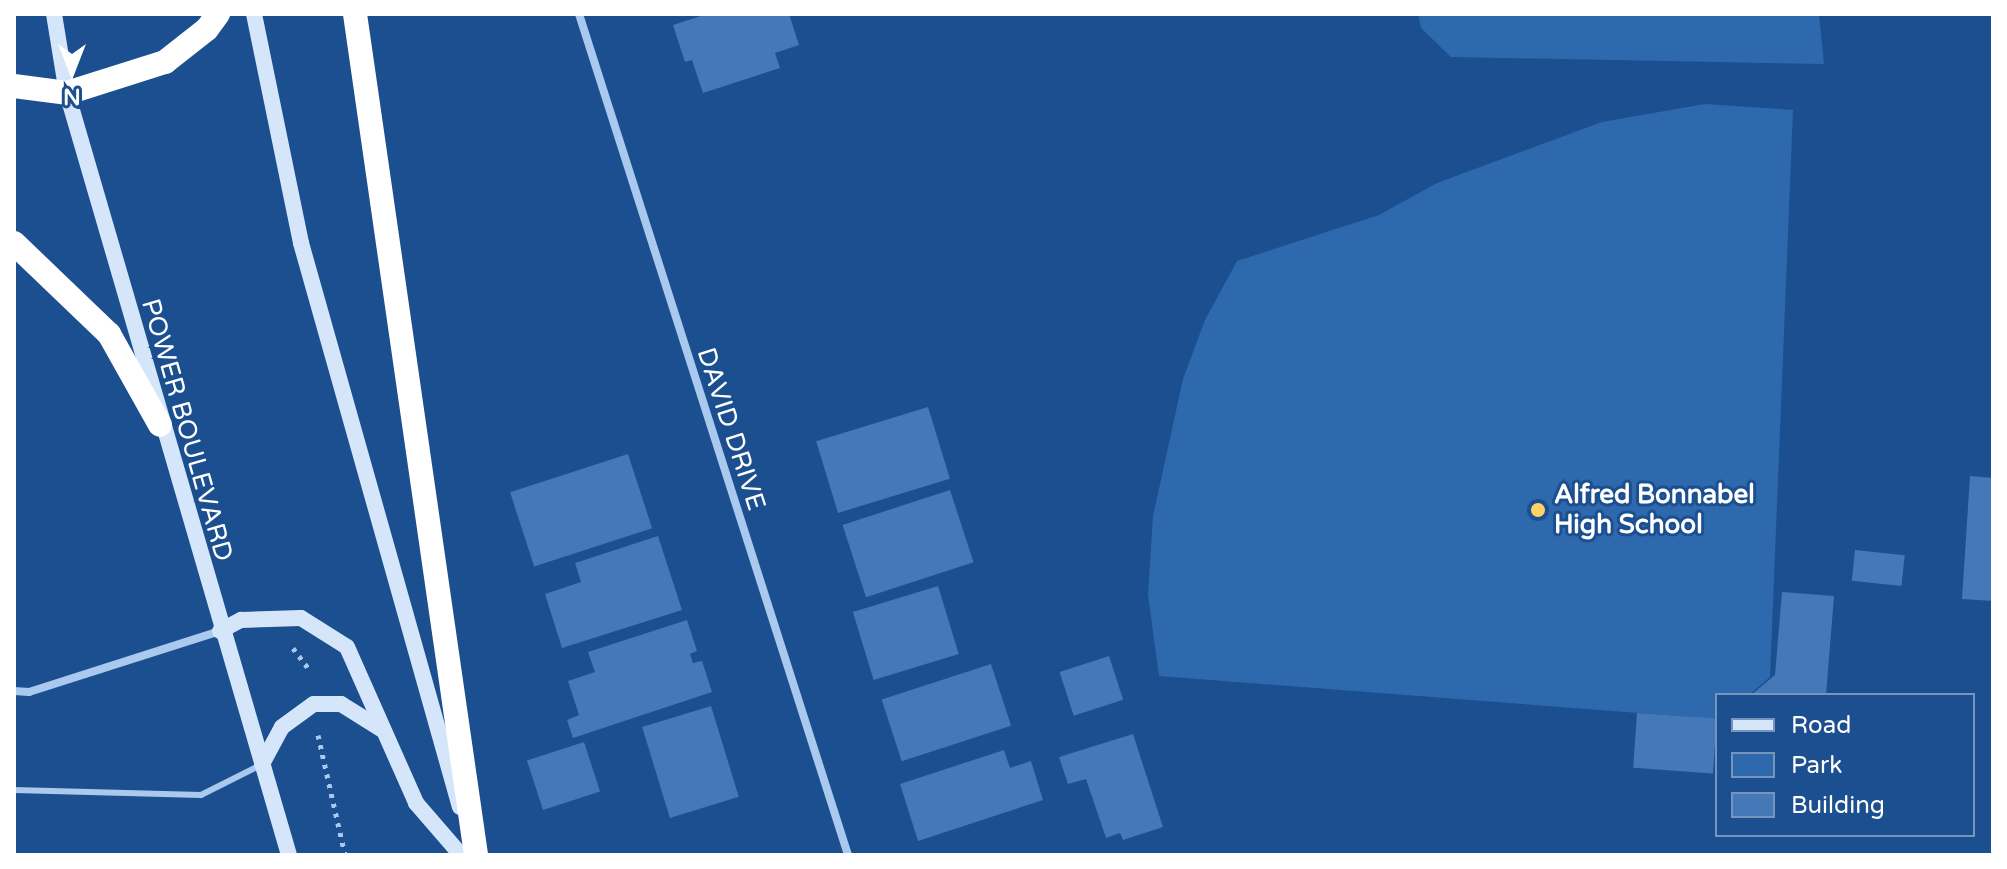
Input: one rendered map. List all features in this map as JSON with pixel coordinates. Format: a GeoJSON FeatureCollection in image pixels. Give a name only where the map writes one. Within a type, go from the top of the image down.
{"type":"FeatureCollection","features":[{"type":"Feature","properties":{"kind":"highway"},"geometry":{"type":"LineString","coordinates":[[14,86],[67,93],[165,62],[207,29],[218,14]]}},
{"type":"Feature","properties":{"kind":"highway"},"geometry":{"type":"LineString","coordinates":[[355,14],[475,855]]}},
{"type":"Feature","properties":{"kind":"highway"},"geometry":{"type":"LineString","coordinates":[[14,243],[109,334],[160,425]]}},
{"type":"Feature","properties":{"kind":"main road","name":"POWER BOULEVARD"},"geometry":{"type":"LineString","coordinates":[[54,14],[67,93],[220,631],[289,855]]}},
{"type":"Feature","properties":{"kind":"main road"},"geometry":{"type":"LineString","coordinates":[[254,14],[301,243],[475,855]]}},
{"type":"Feature","properties":{"kind":"main road"},"geometry":{"type":"LineString","coordinates":[[220,631],[241,620],[301,618],[347,647],[416,803],[461,855]]}},
{"type":"Feature","properties":{"kind":"main road"},"geometry":{"type":"LineString","coordinates":[[262,764],[282,727],[314,704],[341,704],[385,733]]}},
{"type":"Feature","properties":{"kind":"street","name":"DAVID DRIVE"},"geometry":{"type":"LineString","coordinates":[[579,14],[848,855]]}},
{"type":"Feature","properties":{"kind":"street"},"geometry":{"type":"LineString","coordinates":[[14,691],[29,692],[220,631]]}},
{"type":"Feature","properties":{"kind":"lane"},"geometry":{"type":"LineString","coordinates":[[14,790],[201,795],[262,764]]}},
{"type":"Feature","properties":{"kind":"path"},"geometry":{"type":"LineString","coordinates":[[293,647],[308,668]]}},
{"type":"Feature","properties":{"kind":"path"},"geometry":{"type":"LineString","coordinates":[[318,735],[345,855]]}},
{"type":"Feature","properties":{"kind":"green space"},"geometry":{"type":"Polygon","coordinates":[[[1418,14],[1819,14],[1824,64],[1451,57],[1421,28],[1418,14]]]}},
{"type":"Feature","properties":{"kind":"green space"},"geometry":{"type":"Polygon","coordinates":[[[1705,104],[1793,110],[1770,677],[1751,693],[1715,693],[1715,719],[1159,676],[1148,595],[1153,516],[1183,379],[1205,320],[1237,261],[1379,215],[1437,183],[1602,122],[1705,104]]]}},
{"type":"Feature","properties":{"kind":"building"},"geometry":{"type":"Polygon","coordinates":[[[707,14],[789,14],[799,45],[775,53],[780,68],[703,93],[692,60],[685,62],[673,25],[707,14]]]}},
{"type":"Feature","properties":{"kind":"building"},"geometry":{"type":"Polygon","coordinates":[[[928,407],[950,479],[838,513],[816,441],[928,407]]]}},
{"type":"Feature","properties":{"kind":"building"},"geometry":{"type":"Polygon","coordinates":[[[628,454],[652,528],[534,567],[510,492],[628,454]]]}},
{"type":"Feature","properties":{"kind":"building"},"geometry":{"type":"Polygon","coordinates":[[[1970,476],[1993,478],[1993,601],[1962,599],[1970,476]]]}},
{"type":"Feature","properties":{"kind":"building"},"geometry":{"type":"Polygon","coordinates":[[[950,490],[973,562],[866,597],[843,525],[950,490]]]}},
{"type":"Feature","properties":{"kind":"building"},"geometry":{"type":"Polygon","coordinates":[[[658,536],[682,610],[562,648],[545,594],[581,582],[575,563],[658,536]]]}},
{"type":"Feature","properties":{"kind":"building"},"geometry":{"type":"Polygon","coordinates":[[[1855,550],[1905,555],[1901,586],[1852,581],[1855,550]]]}},
{"type":"Feature","properties":{"kind":"building"},"geometry":{"type":"Polygon","coordinates":[[[938,586],[959,654],[874,680],[853,612],[938,586]]]}},
{"type":"Feature","properties":{"kind":"building"},"geometry":{"type":"Polygon","coordinates":[[[1782,592],[1834,596],[1826,693],[1753,693],[1775,675],[1782,592]]]}},
{"type":"Feature","properties":{"kind":"building"},"geometry":{"type":"Polygon","coordinates":[[[687,620],[697,651],[690,654],[693,663],[702,661],[712,692],[573,738],[567,720],[579,715],[568,681],[595,672],[588,652],[687,620]]]}},
{"type":"Feature","properties":{"kind":"building"},"geometry":{"type":"Polygon","coordinates":[[[1109,656],[1123,700],[1074,716],[1060,672],[1109,656]]]}},
{"type":"Feature","properties":{"kind":"building"},"geometry":{"type":"Polygon","coordinates":[[[991,664],[1011,726],[902,761],[882,700],[991,664]]]}},
{"type":"Feature","properties":{"kind":"building"},"geometry":{"type":"Polygon","coordinates":[[[711,706],[739,797],[670,818],[642,727],[711,706]]]}},
{"type":"Feature","properties":{"kind":"building"},"geometry":{"type":"Polygon","coordinates":[[[1637,713],[1715,718],[1713,773],[1633,768],[1637,713]]]}},
{"type":"Feature","properties":{"kind":"building"},"geometry":{"type":"Polygon","coordinates":[[[1133,734],[1163,827],[1123,840],[1120,833],[1106,838],[1086,779],[1068,784],[1059,757],[1133,734]]]}},
{"type":"Feature","properties":{"kind":"building"},"geometry":{"type":"Polygon","coordinates":[[[584,742],[600,791],[543,810],[527,761],[584,742]]]}},
{"type":"Feature","properties":{"kind":"building"},"geometry":{"type":"Polygon","coordinates":[[[1004,750],[1010,768],[1031,761],[1043,800],[918,841],[900,784],[1004,750]]]}},
{"type":"Feature","properties":{"kind":"place","name":"Alfred Bonnabel High School"},"geometry":{"type":"Point","coordinates":[1538,510]}}]}
